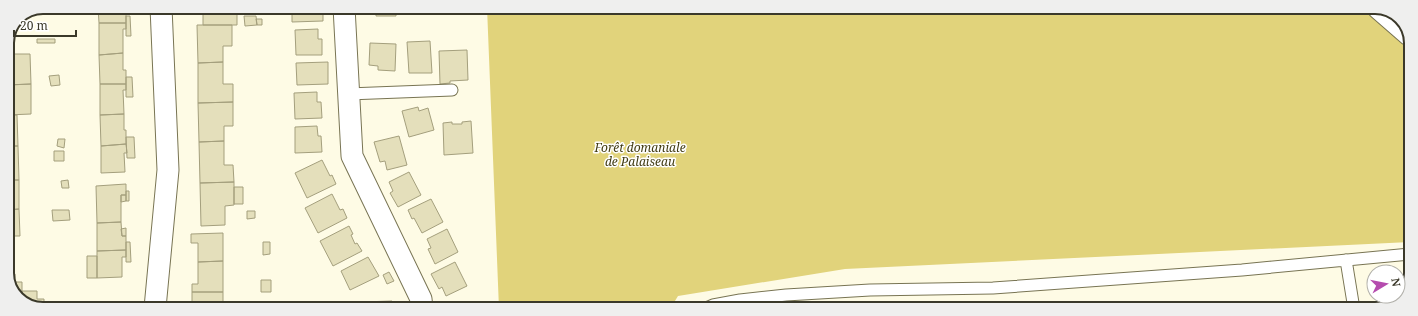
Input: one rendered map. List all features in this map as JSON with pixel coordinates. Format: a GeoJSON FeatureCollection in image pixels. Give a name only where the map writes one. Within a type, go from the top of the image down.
{"type":"FeatureCollection","features":[{"type":"Feature","properties":{"kind":"street"},"geometry":{"type":"LineString","coordinates":[[156,302],[168,170],[162,14]]}},
{"type":"Feature","properties":{"kind":"street"},"geometry":{"type":"LineString","coordinates":[[344,14],[352,156],[421,302]]}},
{"type":"Feature","properties":{"kind":"lane"},"geometry":{"type":"LineString","coordinates":[[348,94],[452,90]]}},
{"type":"Feature","properties":{"kind":"lane"},"geometry":{"type":"LineString","coordinates":[[729,302],[786,295],[870,290],[993,288],[1242,270],[1404,255]]}},
{"type":"Feature","properties":{"kind":"lane"},"geometry":{"type":"LineString","coordinates":[[1346,260],[1353,302]]}},
{"type":"Feature","properties":{"kind":"green space","name":"Forêt domaniale de Palaiseau"},"geometry":{"type":"Polygon","coordinates":[[[487,14],[1375,14],[1393,20],[1402,32],[1404,41],[1404,242],[845,269],[678,296],[674,302],[499,302],[487,14]]]}},
{"type":"Feature","properties":{"kind":"building"},"geometry":{"type":"Polygon","coordinates":[[[98,14],[126,14],[126,23],[99,23],[98,14]]]}},
{"type":"Feature","properties":{"kind":"building"},"geometry":{"type":"Polygon","coordinates":[[[203,14],[237,14],[237,25],[203,25],[203,14]]]}},
{"type":"Feature","properties":{"kind":"building"},"geometry":{"type":"Polygon","coordinates":[[[292,14],[323,14],[323,21],[292,22],[292,14]]]}},
{"type":"Feature","properties":{"kind":"building"},"geometry":{"type":"Polygon","coordinates":[[[376,14],[396,14],[396,16],[376,16],[376,14]]]}},
{"type":"Feature","properties":{"kind":"building"},"geometry":{"type":"Polygon","coordinates":[[[126,16],[130,16],[131,36],[126,36],[126,16]]]}},
{"type":"Feature","properties":{"kind":"building"},"geometry":{"type":"Polygon","coordinates":[[[244,16],[256,16],[257,25],[245,26],[244,16]]]}},
{"type":"Feature","properties":{"kind":"building"},"geometry":{"type":"Polygon","coordinates":[[[256,19],[262,19],[262,25],[257,25],[256,19]]]}},
{"type":"Feature","properties":{"kind":"building"},"geometry":{"type":"Polygon","coordinates":[[[99,23],[126,23],[126,29],[123,29],[123,53],[99,55],[99,23]]]}},
{"type":"Feature","properties":{"kind":"building"},"geometry":{"type":"Polygon","coordinates":[[[197,25],[232,25],[232,46],[223,46],[223,62],[198,63],[197,25]]]}},
{"type":"Feature","properties":{"kind":"building"},"geometry":{"type":"Polygon","coordinates":[[[318,29],[318,39],[322,39],[322,55],[296,55],[295,30],[318,29]]]}},
{"type":"Feature","properties":{"kind":"building"},"geometry":{"type":"Polygon","coordinates":[[[37,39],[55,39],[55,43],[37,43],[37,39]]]}},
{"type":"Feature","properties":{"kind":"building"},"geometry":{"type":"Polygon","coordinates":[[[430,41],[432,73],[409,73],[407,42],[430,41]]]}},
{"type":"Feature","properties":{"kind":"building"},"geometry":{"type":"Polygon","coordinates":[[[370,43],[396,44],[395,71],[378,70],[378,66],[369,65],[370,43]]]}},
{"type":"Feature","properties":{"kind":"building"},"geometry":{"type":"Polygon","coordinates":[[[467,50],[468,80],[450,81],[450,83],[440,84],[439,51],[467,50]]]}},
{"type":"Feature","properties":{"kind":"building"},"geometry":{"type":"Polygon","coordinates":[[[123,53],[123,70],[126,70],[126,84],[100,84],[99,55],[123,53]]]}},
{"type":"Feature","properties":{"kind":"building"},"geometry":{"type":"Polygon","coordinates":[[[14,54],[30,54],[31,84],[14,85],[14,54]]]}},
{"type":"Feature","properties":{"kind":"building"},"geometry":{"type":"Polygon","coordinates":[[[223,62],[223,84],[233,84],[233,102],[198,103],[198,63],[223,62]]]}},
{"type":"Feature","properties":{"kind":"building"},"geometry":{"type":"Polygon","coordinates":[[[328,62],[328,84],[297,85],[296,63],[328,62]]]}},
{"type":"Feature","properties":{"kind":"building"},"geometry":{"type":"Polygon","coordinates":[[[59,75],[60,85],[51,86],[49,76],[59,75]]]}},
{"type":"Feature","properties":{"kind":"building"},"geometry":{"type":"Polygon","coordinates":[[[126,77],[132,77],[133,97],[126,97],[126,77]]]}},
{"type":"Feature","properties":{"kind":"building"},"geometry":{"type":"Polygon","coordinates":[[[31,84],[31,114],[14,115],[14,85],[31,84]]]}},
{"type":"Feature","properties":{"kind":"building"},"geometry":{"type":"Polygon","coordinates":[[[100,84],[126,84],[126,90],[123,90],[124,114],[100,115],[100,84]]]}},
{"type":"Feature","properties":{"kind":"building"},"geometry":{"type":"Polygon","coordinates":[[[317,92],[317,102],[321,102],[322,118],[295,119],[294,93],[317,92]]]}},
{"type":"Feature","properties":{"kind":"building"},"geometry":{"type":"Polygon","coordinates":[[[233,102],[233,126],[224,126],[224,141],[199,142],[198,103],[233,102]]]}},
{"type":"Feature","properties":{"kind":"building"},"geometry":{"type":"Polygon","coordinates":[[[418,107],[419,111],[428,108],[434,130],[409,137],[402,111],[418,107]]]}},
{"type":"Feature","properties":{"kind":"building"},"geometry":{"type":"Polygon","coordinates":[[[124,114],[126,144],[101,146],[100,115],[124,114]]]}},
{"type":"Feature","properties":{"kind":"building"},"geometry":{"type":"Polygon","coordinates":[[[14,115],[17,115],[18,146],[14,146],[14,115]]]}},
{"type":"Feature","properties":{"kind":"building"},"geometry":{"type":"Polygon","coordinates":[[[471,121],[473,153],[444,155],[443,123],[452,122],[452,124],[462,124],[462,122],[471,121]]]}},
{"type":"Feature","properties":{"kind":"building"},"geometry":{"type":"Polygon","coordinates":[[[317,126],[318,136],[321,136],[322,152],[295,153],[295,127],[317,126]]]}},
{"type":"Feature","properties":{"kind":"building"},"geometry":{"type":"Polygon","coordinates":[[[399,136],[407,165],[387,170],[385,161],[380,162],[374,142],[399,136]]]}},
{"type":"Feature","properties":{"kind":"building"},"geometry":{"type":"Polygon","coordinates":[[[126,137],[134,137],[135,158],[127,158],[126,137]]]}},
{"type":"Feature","properties":{"kind":"building"},"geometry":{"type":"Polygon","coordinates":[[[58,139],[65,139],[64,148],[57,146],[58,139]]]}},
{"type":"Feature","properties":{"kind":"building"},"geometry":{"type":"Polygon","coordinates":[[[224,141],[224,165],[233,165],[234,182],[200,183],[199,142],[224,141]]]}},
{"type":"Feature","properties":{"kind":"building"},"geometry":{"type":"Polygon","coordinates":[[[126,144],[127,153],[124,153],[125,172],[101,173],[101,146],[126,144]]]}},
{"type":"Feature","properties":{"kind":"building"},"geometry":{"type":"Polygon","coordinates":[[[14,146],[18,146],[19,180],[14,180],[14,146]]]}},
{"type":"Feature","properties":{"kind":"building"},"geometry":{"type":"Polygon","coordinates":[[[54,151],[64,151],[64,161],[54,161],[54,151]]]}},
{"type":"Feature","properties":{"kind":"building"},"geometry":{"type":"Polygon","coordinates":[[[322,160],[336,184],[307,198],[295,173],[322,160]]]}},
{"type":"Feature","properties":{"kind":"building"},"geometry":{"type":"Polygon","coordinates":[[[409,172],[421,195],[398,207],[390,193],[393,191],[389,182],[409,172]]]}},
{"type":"Feature","properties":{"kind":"building"},"geometry":{"type":"Polygon","coordinates":[[[14,180],[19,180],[19,209],[14,209],[14,180]]]}},
{"type":"Feature","properties":{"kind":"building"},"geometry":{"type":"Polygon","coordinates":[[[68,180],[69,188],[62,188],[61,181],[68,180]]]}},
{"type":"Feature","properties":{"kind":"building"},"geometry":{"type":"Polygon","coordinates":[[[234,182],[234,205],[225,206],[225,225],[201,226],[200,183],[234,182]]]}},
{"type":"Feature","properties":{"kind":"building"},"geometry":{"type":"Polygon","coordinates":[[[126,184],[126,195],[121,195],[121,222],[97,223],[96,186],[126,184]]]}},
{"type":"Feature","properties":{"kind":"building"},"geometry":{"type":"Polygon","coordinates":[[[234,187],[243,187],[243,204],[234,204],[234,187]]]}},
{"type":"Feature","properties":{"kind":"building"},"geometry":{"type":"Polygon","coordinates":[[[126,191],[129,191],[129,201],[126,201],[126,191]]]}},
{"type":"Feature","properties":{"kind":"building"},"geometry":{"type":"Polygon","coordinates":[[[332,194],[340,210],[343,209],[347,218],[318,233],[305,208],[332,194]]]}},
{"type":"Feature","properties":{"kind":"building"},"geometry":{"type":"Polygon","coordinates":[[[121,195],[126,195],[126,201],[121,202],[121,195]]]}},
{"type":"Feature","properties":{"kind":"building"},"geometry":{"type":"Polygon","coordinates":[[[431,199],[443,222],[422,233],[414,218],[412,219],[408,210],[431,199]]]}},
{"type":"Feature","properties":{"kind":"building"},"geometry":{"type":"Polygon","coordinates":[[[14,209],[19,209],[20,236],[14,236],[14,209]]]}},
{"type":"Feature","properties":{"kind":"building"},"geometry":{"type":"Polygon","coordinates":[[[52,210],[69,210],[70,220],[53,221],[52,210]]]}},
{"type":"Feature","properties":{"kind":"building"},"geometry":{"type":"Polygon","coordinates":[[[247,211],[255,211],[255,218],[247,219],[247,211]]]}},
{"type":"Feature","properties":{"kind":"building"},"geometry":{"type":"Polygon","coordinates":[[[121,222],[122,236],[126,236],[126,250],[97,251],[97,223],[121,222]]]}},
{"type":"Feature","properties":{"kind":"building"},"geometry":{"type":"Polygon","coordinates":[[[349,226],[353,234],[351,235],[355,244],[357,243],[362,251],[333,266],[320,241],[349,226]]]}},
{"type":"Feature","properties":{"kind":"building"},"geometry":{"type":"Polygon","coordinates":[[[126,228],[126,236],[122,236],[121,229],[126,228]]]}},
{"type":"Feature","properties":{"kind":"building"},"geometry":{"type":"Polygon","coordinates":[[[447,229],[458,252],[435,264],[428,249],[431,248],[427,239],[447,229]]]}},
{"type":"Feature","properties":{"kind":"building"},"geometry":{"type":"Polygon","coordinates":[[[223,233],[223,261],[198,262],[198,243],[191,243],[191,234],[223,233]]]}},
{"type":"Feature","properties":{"kind":"building"},"geometry":{"type":"Polygon","coordinates":[[[126,242],[130,242],[131,262],[126,262],[126,242]]]}},
{"type":"Feature","properties":{"kind":"building"},"geometry":{"type":"Polygon","coordinates":[[[263,242],[270,242],[270,254],[263,255],[263,242]]]}},
{"type":"Feature","properties":{"kind":"building"},"geometry":{"type":"Polygon","coordinates":[[[126,250],[126,257],[122,257],[122,277],[97,278],[97,251],[126,250]]]}},
{"type":"Feature","properties":{"kind":"building"},"geometry":{"type":"Polygon","coordinates":[[[87,256],[97,256],[97,278],[87,278],[87,256]]]}},
{"type":"Feature","properties":{"kind":"building"},"geometry":{"type":"Polygon","coordinates":[[[368,257],[379,276],[350,290],[341,271],[368,257]]]}},
{"type":"Feature","properties":{"kind":"building"},"geometry":{"type":"Polygon","coordinates":[[[223,261],[223,292],[192,292],[192,284],[198,284],[198,262],[223,261]]]}},
{"type":"Feature","properties":{"kind":"building"},"geometry":{"type":"Polygon","coordinates":[[[455,262],[467,286],[446,296],[442,287],[439,289],[431,274],[455,262]]]}},
{"type":"Feature","properties":{"kind":"building"},"geometry":{"type":"Polygon","coordinates":[[[389,272],[394,281],[387,284],[383,275],[389,272]]]}},
{"type":"Feature","properties":{"kind":"building"},"geometry":{"type":"Polygon","coordinates":[[[261,280],[271,280],[271,292],[261,292],[261,280]]]}},
{"type":"Feature","properties":{"kind":"building"},"geometry":{"type":"Polygon","coordinates":[[[16,282],[22,282],[22,293],[16,282]]]}},
{"type":"Feature","properties":{"kind":"building"},"geometry":{"type":"Polygon","coordinates":[[[22,291],[37,291],[37,299],[44,299],[44,302],[28,298],[22,293],[22,291]]]}},
{"type":"Feature","properties":{"kind":"building"},"geometry":{"type":"Polygon","coordinates":[[[192,292],[223,292],[223,302],[192,302],[192,292]]]}},
{"type":"Feature","properties":{"kind":"building"},"geometry":{"type":"Polygon","coordinates":[[[392,301],[392,302],[362,302],[392,301]]]}}]}
